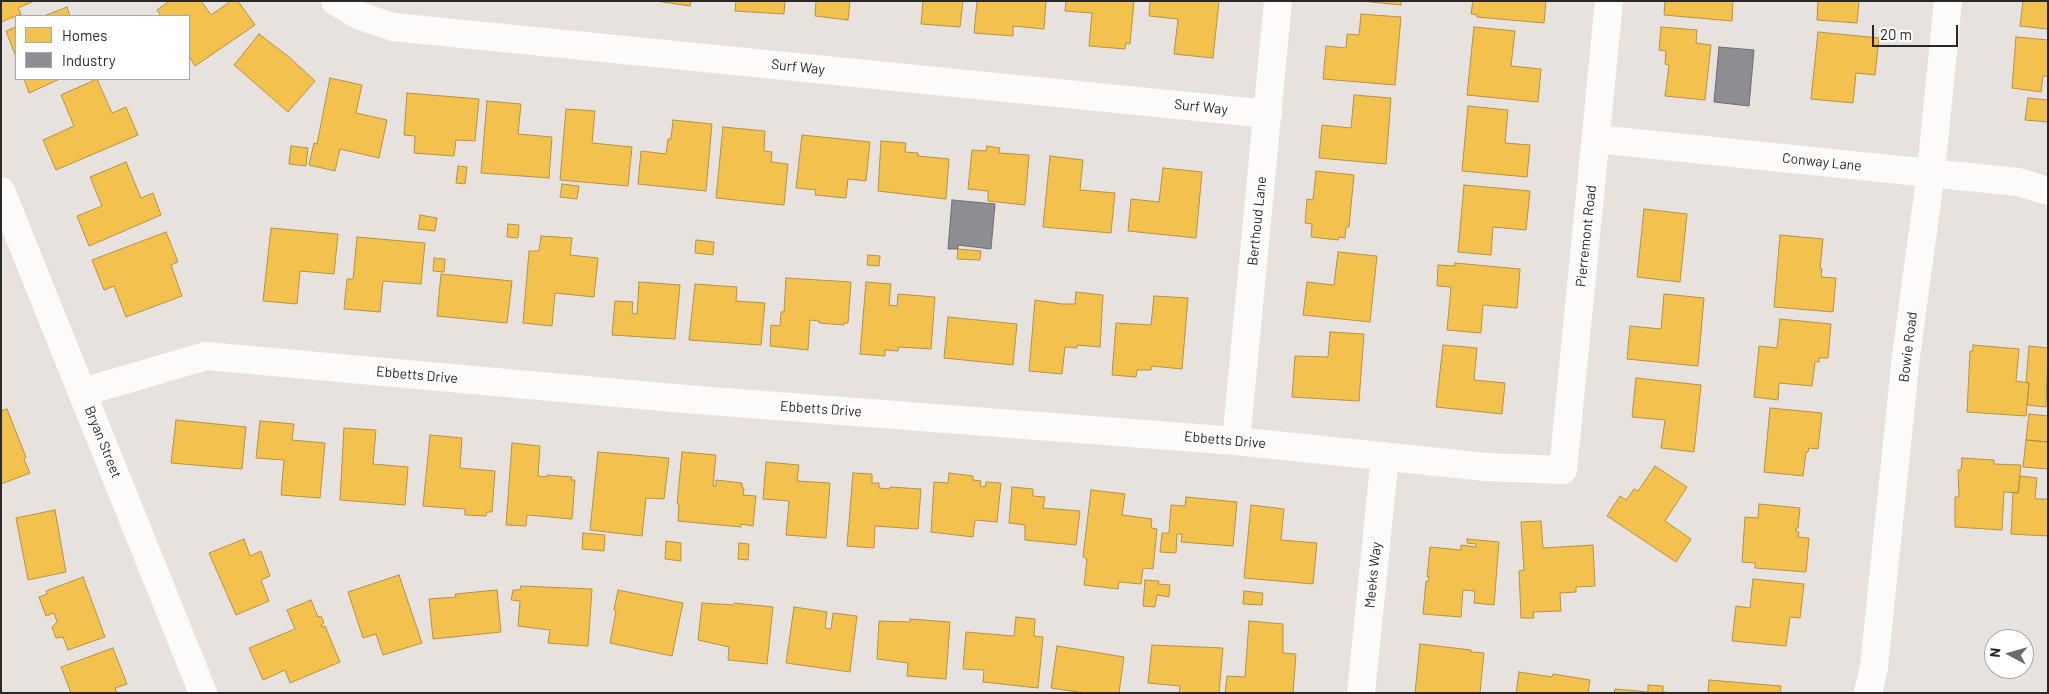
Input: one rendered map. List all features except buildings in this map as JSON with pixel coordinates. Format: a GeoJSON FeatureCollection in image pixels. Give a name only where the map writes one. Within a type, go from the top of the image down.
{"type":"FeatureCollection","features":[{"type":"Feature","properties":{"kind":"street","name":"Surf Way"},"geometry":{"type":"LineString","coordinates":[[335,1],[360,16],[393,27],[1268,114]]}},
{"type":"Feature","properties":{"kind":"street","name":"Berthoud Lane"},"geometry":{"type":"LineString","coordinates":[[1236,441],[1278,1]]}},
{"type":"Feature","properties":{"kind":"street","name":"Pierremont Road"},"geometry":{"type":"LineString","coordinates":[[1563,470],[1609,1]]}},
{"type":"Feature","properties":{"kind":"street","name":"Bowie Road"},"geometry":{"type":"LineString","coordinates":[[1868,693],[1874,667],[1906,356],[1931,172],[1948,1]]}},
{"type":"Feature","properties":{"kind":"street","name":"Conway Lane"},"geometry":{"type":"LineString","coordinates":[[1596,139],[2018,182],[2048,191]]}},
{"type":"Feature","properties":{"kind":"street","name":"Bryan Street"},"geometry":{"type":"LineString","coordinates":[[1,191],[203,693]]}},
{"type":"Feature","properties":{"kind":"street","name":"Ebbetts Drive"},"geometry":{"type":"LineString","coordinates":[[83,392],[206,356],[684,399],[1236,441],[1486,467],[1563,470]]}},
{"type":"Feature","properties":{"kind":"street","name":"Meeks Way"},"geometry":{"type":"LineString","coordinates":[[1361,693],[1385,456]]}}]}
